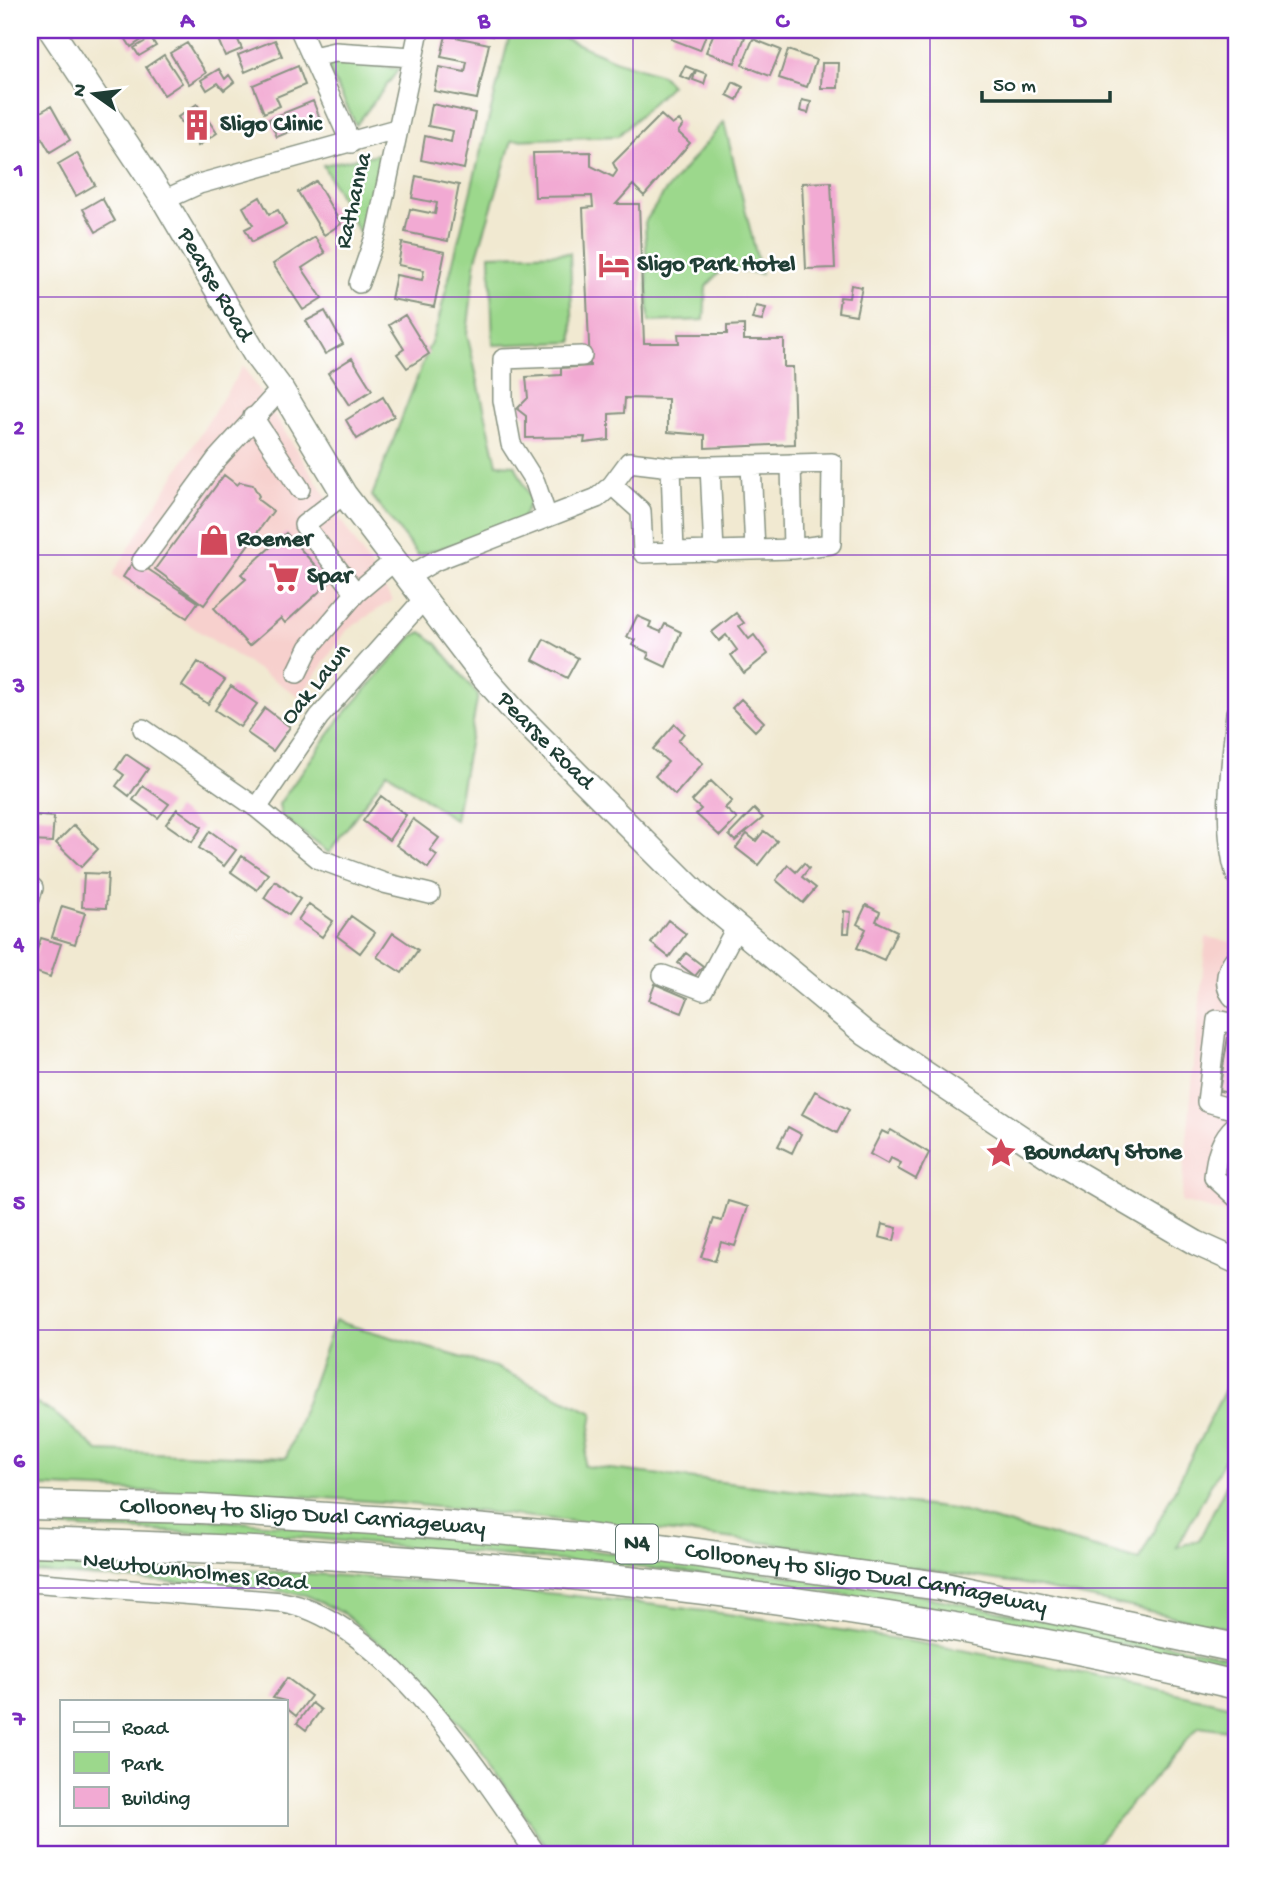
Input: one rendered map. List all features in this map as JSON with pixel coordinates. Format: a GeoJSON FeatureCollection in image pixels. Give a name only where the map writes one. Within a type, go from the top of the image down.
{"type":"FeatureCollection","features":[{"type":"Feature","properties":{"kind":"highway","name":"Collooney to Sligo Dual Carriageway"},"geometry":{"type":"LineString","coordinates":[[30,1505],[228,1511],[589,1538],[940,1586],[1236,1648]]}},
{"type":"Feature","properties":{"kind":"highway","name":"Collooney to Sligo Dual Carriageway"},"geometry":{"type":"LineString","coordinates":[[30,1542],[187,1546],[401,1559],[754,1596],[962,1630],[1236,1685]]}},
{"type":"Feature","properties":{"kind":"main road","name":"Pearse Road"},"geometry":{"type":"LineString","coordinates":[[51,30],[164,200],[255,354],[281,389],[344,494],[423,600],[515,712],[646,845],[736,928],[866,1034],[963,1102],[1158,1222],[1236,1261]]}},
{"type":"Feature","properties":{"kind":"street","name":"Rathanna"},"geometry":{"type":"LineString","coordinates":[[300,30],[351,143]]}},
{"type":"Feature","properties":{"kind":"street","name":"Rathanna"},"geometry":{"type":"LineString","coordinates":[[359,283],[376,234],[419,30]]}},
{"type":"Feature","properties":{"kind":"street"},"geometry":{"type":"LineString","coordinates":[[313,57],[335,52],[413,57]]}},
{"type":"Feature","properties":{"kind":"street","name":"Rathanna"},"geometry":{"type":"LineString","coordinates":[[164,200],[199,184],[396,129]]}},
{"type":"Feature","properties":{"kind":"street"},"geometry":{"type":"LineString","coordinates":[[547,517],[535,482],[511,444],[503,400],[503,359],[582,356]]}},
{"type":"Feature","properties":{"kind":"street"},"geometry":{"type":"LineString","coordinates":[[142,561],[216,460],[281,389]]}},
{"type":"Feature","properties":{"kind":"street"},"geometry":{"type":"LineString","coordinates":[[253,417],[300,489]]}},
{"type":"Feature","properties":{"kind":"street"},"geometry":{"type":"LineString","coordinates":[[297,673],[309,648],[356,593],[400,570],[435,561],[597,498],[612,485],[629,462],[671,467],[832,463],[831,544],[755,550],[643,553],[641,511],[612,485]]}},
{"type":"Feature","properties":{"kind":"street"},"geometry":{"type":"LineString","coordinates":[[791,464],[793,548]]}},
{"type":"Feature","properties":{"kind":"street"},"geometry":{"type":"LineString","coordinates":[[710,466],[714,551]]}},
{"type":"Feature","properties":{"kind":"street"},"geometry":{"type":"LineString","coordinates":[[751,466],[755,550]]}},
{"type":"Feature","properties":{"kind":"street"},"geometry":{"type":"LineString","coordinates":[[671,467],[674,552]]}},
{"type":"Feature","properties":{"kind":"street"},"geometry":{"type":"LineString","coordinates":[[344,494],[304,525],[356,593]]}},
{"type":"Feature","properties":{"kind":"street","name":"Oak Lawn"},"geometry":{"type":"LineString","coordinates":[[257,808],[319,717],[423,600]]}},
{"type":"Feature","properties":{"kind":"street"},"geometry":{"type":"LineString","coordinates":[[1236,713],[1230,792],[1231,849],[1236,876]]}},
{"type":"Feature","properties":{"kind":"street"},"geometry":{"type":"LineString","coordinates":[[143,729],[257,808],[319,859],[364,877],[430,894]]}},
{"type":"Feature","properties":{"kind":"street"},"geometry":{"type":"LineString","coordinates":[[663,975],[703,990],[736,928]]}},
{"type":"Feature","properties":{"kind":"street"},"geometry":{"type":"LineString","coordinates":[[1236,957],[1229,966],[1226,981],[1227,989],[1236,1000]]}},
{"type":"Feature","properties":{"kind":"street"},"geometry":{"type":"LineString","coordinates":[[1236,1024],[1217,1020],[1207,1102],[1236,1110]]}},
{"type":"Feature","properties":{"kind":"street"},"geometry":{"type":"LineString","coordinates":[[1233,1194],[1214,1177],[1216,1154],[1227,1133],[1236,1125]]}},
{"type":"Feature","properties":{"kind":"street"},"geometry":{"type":"LineString","coordinates":[[1233,1194],[1226,1168],[1229,1152],[1236,1142]]}},
{"type":"Feature","properties":{"kind":"street","name":"Newtownholmes Road"},"geometry":{"type":"LineString","coordinates":[[30,1582],[282,1602],[319,1611],[390,1668],[431,1710],[537,1855]]}},
{"type":"Feature","properties":{"kind":"shaded area"},"geometry":{"type":"Polygon","coordinates":[[[243,366],[392,600],[347,630],[300,697],[112,575],[243,366]]]}},
{"type":"Feature","properties":{"kind":"shaded area"},"geometry":{"type":"Polygon","coordinates":[[[1206,937],[1236,943],[1236,1216],[1181,1202],[1206,937]]]}},
{"type":"Feature","properties":{"kind":"green space"},"geometry":{"type":"Polygon","coordinates":[[[511,30],[546,30],[614,60],[662,75],[671,85],[618,136],[512,140],[476,259],[467,334],[497,464],[515,465],[531,500],[519,525],[418,555],[372,496],[437,326],[511,30]]]}},
{"type":"Feature","properties":{"kind":"green space"},"geometry":{"type":"Polygon","coordinates":[[[338,60],[399,69],[356,125],[327,66],[328,62],[338,60]]]}},
{"type":"Feature","properties":{"kind":"green space"},"geometry":{"type":"Polygon","coordinates":[[[724,122],[761,274],[724,267],[706,287],[704,320],[649,322],[645,222],[664,193],[724,122]]]}},
{"type":"Feature","properties":{"kind":"green space"},"geometry":{"type":"Polygon","coordinates":[[[383,153],[370,219],[360,234],[323,165],[383,153]]]}},
{"type":"Feature","properties":{"kind":"green space"},"geometry":{"type":"Polygon","coordinates":[[[570,253],[573,342],[493,345],[490,255],[570,253]]]}},
{"type":"Feature","properties":{"kind":"green space"},"geometry":{"type":"Polygon","coordinates":[[[422,632],[437,644],[478,695],[455,820],[387,772],[329,853],[281,816],[279,804],[339,720],[413,636],[422,632]]]}},
{"type":"Feature","properties":{"kind":"green space"},"geometry":{"type":"Polygon","coordinates":[[[335,1321],[495,1367],[593,1413],[584,1466],[953,1509],[1139,1560],[1236,1368],[1236,1439],[1177,1547],[1199,1540],[1236,1465],[1236,1630],[1030,1585],[869,1561],[839,1552],[694,1534],[409,1504],[227,1491],[186,1493],[30,1486],[30,1399],[58,1416],[98,1451],[286,1458],[335,1321]]]}},
{"type":"Feature","properties":{"kind":"green space"},"geometry":{"type":"Polygon","coordinates":[[[30,1514],[199,1519],[558,1546],[887,1589],[1236,1658],[1236,1670],[1109,1642],[890,1602],[678,1571],[296,1537],[30,1526],[30,1514]]]}},
{"type":"Feature","properties":{"kind":"green space"},"geometry":{"type":"Polygon","coordinates":[[[30,1562],[334,1575],[486,1587],[788,1622],[1087,1674],[1236,1707],[1236,1731],[1199,1726],[1086,1855],[552,1855],[473,1738],[405,1665],[343,1613],[305,1595],[256,1588],[30,1572],[30,1562]]]}},
{"type":"Feature","properties":{"kind":"building"},"geometry":{"type":"Polygon","coordinates":[[[120,30],[142,30],[146,37],[131,47],[120,30]]]}},
{"type":"Feature","properties":{"kind":"building"},"geometry":{"type":"Polygon","coordinates":[[[214,30],[243,30],[235,33],[242,49],[225,56],[214,30]]]}},
{"type":"Feature","properties":{"kind":"building"},"geometry":{"type":"Polygon","coordinates":[[[467,30],[493,30],[492,36],[467,30]]]}},
{"type":"Feature","properties":{"kind":"building"},"geometry":{"type":"Polygon","coordinates":[[[674,30],[708,30],[700,50],[671,39],[674,30]]]}},
{"type":"Feature","properties":{"kind":"building"},"geometry":{"type":"Polygon","coordinates":[[[715,30],[726,30],[745,37],[735,63],[706,52],[715,30]]]}},
{"type":"Feature","properties":{"kind":"building"},"geometry":{"type":"Polygon","coordinates":[[[446,35],[489,44],[477,99],[434,91],[439,67],[465,72],[467,62],[441,57],[446,35]]]}},
{"type":"Feature","properties":{"kind":"building"},"geometry":{"type":"Polygon","coordinates":[[[151,38],[156,46],[139,56],[134,48],[151,38]]]}},
{"type":"Feature","properties":{"kind":"building"},"geometry":{"type":"Polygon","coordinates":[[[753,39],[781,50],[770,76],[742,65],[753,39]]]}},
{"type":"Feature","properties":{"kind":"building"},"geometry":{"type":"Polygon","coordinates":[[[275,40],[282,56],[245,72],[238,55],[275,40]]]}},
{"type":"Feature","properties":{"kind":"building"},"geometry":{"type":"Polygon","coordinates":[[[187,43],[206,73],[189,84],[170,53],[187,43]]]}},
{"type":"Feature","properties":{"kind":"building"},"geometry":{"type":"Polygon","coordinates":[[[788,50],[816,60],[807,87],[779,78],[788,50]]]}},
{"type":"Feature","properties":{"kind":"building"},"geometry":{"type":"Polygon","coordinates":[[[164,55],[182,83],[164,95],[146,67],[164,55]]]}},
{"type":"Feature","properties":{"kind":"building"},"geometry":{"type":"Polygon","coordinates":[[[822,63],[839,63],[838,88],[821,88],[822,63]]]}},
{"type":"Feature","properties":{"kind":"building"},"geometry":{"type":"Polygon","coordinates":[[[298,66],[305,85],[276,97],[280,106],[264,113],[253,85],[298,66]]]}},
{"type":"Feature","properties":{"kind":"building"},"geometry":{"type":"Polygon","coordinates":[[[685,66],[695,70],[690,80],[680,76],[685,66]]]}},
{"type":"Feature","properties":{"kind":"building"},"geometry":{"type":"Polygon","coordinates":[[[219,69],[225,79],[229,75],[234,82],[224,90],[218,83],[207,90],[201,80],[219,69]]]}},
{"type":"Feature","properties":{"kind":"building"},"geometry":{"type":"Polygon","coordinates":[[[696,70],[707,74],[704,84],[693,80],[696,70]]]}},
{"type":"Feature","properties":{"kind":"building"},"geometry":{"type":"Polygon","coordinates":[[[733,82],[743,87],[737,100],[727,95],[733,82]]]}},
{"type":"Feature","properties":{"kind":"building"},"geometry":{"type":"Polygon","coordinates":[[[802,100],[811,102],[808,113],[800,111],[802,100]]]}},
{"type":"Feature","properties":{"kind":"building"},"geometry":{"type":"Polygon","coordinates":[[[313,101],[320,119],[277,137],[269,119],[313,101]]]}},
{"type":"Feature","properties":{"kind":"building","name":"Sligo Clinic"},"geometry":{"type":"Polygon","coordinates":[[[197,104],[217,133],[198,146],[178,117],[197,104]]]}},
{"type":"Feature","properties":{"kind":"building"},"geometry":{"type":"Polygon","coordinates":[[[432,104],[475,113],[464,169],[421,160],[425,136],[451,142],[453,131],[428,126],[432,104]]]}},
{"type":"Feature","properties":{"kind":"building"},"geometry":{"type":"Polygon","coordinates":[[[51,106],[70,140],[50,152],[40,135],[30,141],[30,118],[51,106]]]}},
{"type":"Feature","properties":{"kind":"building","name":"Sligo Park Hotel"},"geometry":{"type":"Polygon","coordinates":[[[661,115],[672,125],[679,120],[683,125],[678,132],[690,143],[644,196],[633,185],[616,204],[639,204],[644,343],[679,343],[678,334],[727,334],[727,326],[744,325],[744,340],[784,340],[784,367],[793,367],[795,444],[705,448],[705,435],[668,432],[668,399],[625,398],[624,413],[609,414],[609,440],[584,443],[585,437],[526,438],[526,416],[517,409],[528,398],[526,377],[561,375],[561,368],[590,366],[583,208],[593,207],[592,196],[535,197],[533,153],[591,152],[591,166],[613,177],[617,171],[613,163],[661,115]]]}},
{"type":"Feature","properties":{"kind":"building"},"geometry":{"type":"Polygon","coordinates":[[[77,153],[95,185],[76,196],[58,164],[77,153]]]}},
{"type":"Feature","properties":{"kind":"building"},"geometry":{"type":"Polygon","coordinates":[[[416,176],[459,185],[448,241],[405,232],[410,209],[435,214],[437,203],[412,198],[416,176]]]}},
{"type":"Feature","properties":{"kind":"building"},"geometry":{"type":"Polygon","coordinates":[[[316,181],[341,224],[324,235],[298,192],[316,181]]]}},
{"type":"Feature","properties":{"kind":"building"},"geometry":{"type":"Polygon","coordinates":[[[831,182],[835,268],[806,269],[802,183],[831,182]]]}},
{"type":"Feature","properties":{"kind":"building"},"geometry":{"type":"Polygon","coordinates":[[[260,197],[269,214],[278,210],[286,225],[252,242],[245,229],[253,225],[243,207],[260,197]]]}},
{"type":"Feature","properties":{"kind":"building"},"geometry":{"type":"Polygon","coordinates":[[[102,198],[115,221],[96,232],[83,209],[102,198]]]}},
{"type":"Feature","properties":{"kind":"building"},"geometry":{"type":"Polygon","coordinates":[[[315,237],[325,253],[302,268],[322,298],[303,310],[273,264],[315,237]]]}},
{"type":"Feature","properties":{"kind":"building"},"geometry":{"type":"Polygon","coordinates":[[[402,243],[445,252],[434,307],[391,299],[396,275],[422,280],[424,270],[398,265],[402,243]]]}},
{"type":"Feature","properties":{"kind":"building"},"geometry":{"type":"Polygon","coordinates":[[[851,285],[862,287],[856,315],[838,312],[840,297],[849,298],[851,285]]]}},
{"type":"Feature","properties":{"kind":"building"},"geometry":{"type":"Polygon","coordinates":[[[756,306],[766,308],[762,321],[752,319],[756,306]]]}},
{"type":"Feature","properties":{"kind":"building"},"geometry":{"type":"Polygon","coordinates":[[[325,311],[343,344],[325,354],[306,321],[325,311]]]}},
{"type":"Feature","properties":{"kind":"building"},"geometry":{"type":"Polygon","coordinates":[[[405,315],[429,354],[407,368],[397,354],[404,349],[389,325],[405,315]]]}},
{"type":"Feature","properties":{"kind":"building"},"geometry":{"type":"Polygon","coordinates":[[[352,358],[372,390],[349,405],[328,373],[352,358]]]}},
{"type":"Feature","properties":{"kind":"building"},"geometry":{"type":"Polygon","coordinates":[[[383,397],[394,416],[357,439],[346,420],[383,397]]]}},
{"type":"Feature","properties":{"kind":"building","name":"Roemer"},"geometry":{"type":"Polygon","coordinates":[[[224,475],[237,485],[240,482],[253,485],[259,496],[257,499],[273,511],[204,605],[155,569],[224,475]]]}},
{"type":"Feature","properties":{"kind":"building","name":"Spar"},"geometry":{"type":"Polygon","coordinates":[[[286,533],[330,582],[285,623],[281,618],[249,646],[214,608],[246,579],[241,574],[286,533]]]}},
{"type":"Feature","properties":{"kind":"building"},"geometry":{"type":"Polygon","coordinates":[[[134,560],[198,602],[187,618],[123,577],[134,560]]]}},
{"type":"Feature","properties":{"kind":"building"},"geometry":{"type":"Polygon","coordinates":[[[736,613],[744,623],[739,626],[749,639],[754,635],[768,654],[744,673],[731,655],[737,650],[726,635],[719,641],[712,632],[736,613]]]}},
{"type":"Feature","properties":{"kind":"building"},"geometry":{"type":"Polygon","coordinates":[[[637,616],[651,622],[649,627],[661,632],[665,624],[681,632],[666,667],[647,658],[649,653],[632,645],[635,640],[627,637],[637,616]]]}},
{"type":"Feature","properties":{"kind":"building"},"geometry":{"type":"Polygon","coordinates":[[[544,639],[578,658],[567,678],[533,660],[544,639]]]}},
{"type":"Feature","properties":{"kind":"building"},"geometry":{"type":"Polygon","coordinates":[[[198,662],[225,680],[208,704],[182,686],[198,662]]]}},
{"type":"Feature","properties":{"kind":"building"},"geometry":{"type":"Polygon","coordinates":[[[231,686],[257,704],[240,727],[215,710],[231,686]]]}},
{"type":"Feature","properties":{"kind":"building"},"geometry":{"type":"Polygon","coordinates":[[[741,699],[764,722],[755,731],[732,708],[741,699]]]}},
{"type":"Feature","properties":{"kind":"building"},"geometry":{"type":"Polygon","coordinates":[[[265,708],[290,727],[273,751],[247,733],[265,708]]]}},
{"type":"Feature","properties":{"kind":"building"},"geometry":{"type":"Polygon","coordinates":[[[675,724],[684,733],[678,741],[703,763],[675,795],[655,776],[668,762],[653,749],[675,724]]]}},
{"type":"Feature","properties":{"kind":"building"},"geometry":{"type":"Polygon","coordinates":[[[126,754],[148,769],[129,796],[116,786],[124,775],[116,769],[126,754]]]}},
{"type":"Feature","properties":{"kind":"building"},"geometry":{"type":"Polygon","coordinates":[[[711,781],[732,801],[725,808],[737,819],[720,836],[696,814],[701,809],[692,801],[711,781]]]}},
{"type":"Feature","properties":{"kind":"building"},"geometry":{"type":"Polygon","coordinates":[[[143,786],[169,804],[158,818],[133,800],[143,786]]]}},
{"type":"Feature","properties":{"kind":"building"},"geometry":{"type":"Polygon","coordinates":[[[381,796],[406,815],[389,840],[363,821],[381,796]]]}},
{"type":"Feature","properties":{"kind":"building"},"geometry":{"type":"Polygon","coordinates":[[[177,809],[202,827],[192,842],[166,824],[177,809]]]}},
{"type":"Feature","properties":{"kind":"building"},"geometry":{"type":"Polygon","coordinates":[[[754,809],[763,818],[735,841],[729,835],[754,809]]]}},
{"type":"Feature","properties":{"kind":"building"},"geometry":{"type":"Polygon","coordinates":[[[30,815],[54,817],[52,842],[30,841],[30,815]]]}},
{"type":"Feature","properties":{"kind":"building"},"geometry":{"type":"Polygon","coordinates":[[[413,819],[439,838],[430,850],[437,855],[428,868],[396,845],[413,819]]]}},
{"type":"Feature","properties":{"kind":"building"},"geometry":{"type":"Polygon","coordinates":[[[74,825],[98,849],[81,867],[56,843],[74,825]]]}},
{"type":"Feature","properties":{"kind":"building"},"geometry":{"type":"Polygon","coordinates":[[[210,831],[236,850],[224,866],[199,848],[210,831]]]}},
{"type":"Feature","properties":{"kind":"building"},"geometry":{"type":"Polygon","coordinates":[[[764,831],[777,841],[758,865],[736,848],[747,834],[756,841],[764,831]]]}},
{"type":"Feature","properties":{"kind":"building"},"geometry":{"type":"Polygon","coordinates":[[[242,856],[268,874],[257,890],[231,872],[242,856]]]}},
{"type":"Feature","properties":{"kind":"building"},"geometry":{"type":"Polygon","coordinates":[[[804,863],[809,868],[802,877],[816,888],[803,903],[776,880],[788,865],[796,872],[804,863]]]}},
{"type":"Feature","properties":{"kind":"building"},"geometry":{"type":"Polygon","coordinates":[[[84,873],[108,874],[106,908],[82,907],[84,873]]]}},
{"type":"Feature","properties":{"kind":"building"},"geometry":{"type":"Polygon","coordinates":[[[275,881],[300,899],[289,915],[264,898],[275,881]]]}},
{"type":"Feature","properties":{"kind":"building"},"geometry":{"type":"Polygon","coordinates":[[[309,904],[333,921],[322,937],[298,920],[309,904]]]}},
{"type":"Feature","properties":{"kind":"building"},"geometry":{"type":"Polygon","coordinates":[[[866,905],[880,912],[876,921],[897,931],[884,960],[857,948],[866,929],[857,924],[866,905]]]}},
{"type":"Feature","properties":{"kind":"building"},"geometry":{"type":"Polygon","coordinates":[[[62,906],[85,913],[75,944],[52,937],[62,906]]]}},
{"type":"Feature","properties":{"kind":"building"},"geometry":{"type":"Polygon","coordinates":[[[844,911],[851,912],[849,933],[843,933],[844,911]]]}},
{"type":"Feature","properties":{"kind":"building"},"geometry":{"type":"Polygon","coordinates":[[[351,916],[375,933],[360,953],[337,936],[351,916]]]}},
{"type":"Feature","properties":{"kind":"building"},"geometry":{"type":"Polygon","coordinates":[[[668,920],[686,934],[669,957],[651,943],[668,920]]]}},
{"type":"Feature","properties":{"kind":"building"},"geometry":{"type":"Polygon","coordinates":[[[393,933],[418,950],[402,973],[377,957],[393,933]]]}},
{"type":"Feature","properties":{"kind":"building"},"geometry":{"type":"Polygon","coordinates":[[[41,938],[61,944],[50,977],[30,970],[41,938]]]}},
{"type":"Feature","properties":{"kind":"building"},"geometry":{"type":"Polygon","coordinates":[[[686,953],[703,966],[695,976],[678,963],[686,953]]]}},
{"type":"Feature","properties":{"kind":"building"},"geometry":{"type":"Polygon","coordinates":[[[655,984],[688,998],[682,1013],[649,1000],[655,984]]]}},
{"type":"Feature","properties":{"kind":"building"},"geometry":{"type":"Polygon","coordinates":[[[1229,1031],[1236,1033],[1236,1094],[1219,1091],[1229,1031]]]}},
{"type":"Feature","properties":{"kind":"building"},"geometry":{"type":"Polygon","coordinates":[[[815,1091],[849,1110],[837,1133],[802,1114],[815,1091]]]}},
{"type":"Feature","properties":{"kind":"building"},"geometry":{"type":"Polygon","coordinates":[[[788,1127],[801,1134],[792,1153],[778,1146],[788,1127]]]}},
{"type":"Feature","properties":{"kind":"building"},"geometry":{"type":"Polygon","coordinates":[[[891,1130],[929,1153],[916,1179],[898,1169],[901,1163],[891,1158],[888,1164],[870,1154],[882,1131],[888,1134],[891,1130]]]}},
{"type":"Feature","properties":{"kind":"building"},"geometry":{"type":"Polygon","coordinates":[[[728,1201],[748,1207],[735,1246],[721,1242],[715,1261],[701,1257],[714,1219],[722,1221],[728,1201]]]}},
{"type":"Feature","properties":{"kind":"building"},"geometry":{"type":"Polygon","coordinates":[[[882,1224],[897,1228],[894,1241],[879,1237],[882,1224]]]}},
{"type":"Feature","properties":{"kind":"building"},"geometry":{"type":"Polygon","coordinates":[[[287,1678],[311,1696],[296,1716],[287,1709],[287,1700],[273,1698],[287,1678]]]}},
{"type":"Feature","properties":{"kind":"building"},"geometry":{"type":"Polygon","coordinates":[[[312,1703],[321,1710],[306,1730],[297,1723],[312,1703]]]}},
{"type":"Feature","properties":{"kind":"place","name":"Sligo Clinic"},"geometry":{"type":"Point","coordinates":[197,125]}},
{"type":"Feature","properties":{"kind":"place","name":"Sligo Park Hotel"},"geometry":{"type":"Point","coordinates":[614,265]}},
{"type":"Feature","properties":{"kind":"place","name":"Roemer"},"geometry":{"type":"Point","coordinates":[214,540]}},
{"type":"Feature","properties":{"kind":"place","name":"Spar"},"geometry":{"type":"Point","coordinates":[284,577]}},
{"type":"Feature","properties":{"kind":"place","name":"Boundary Stone"},"geometry":{"type":"Point","coordinates":[1001,1153]}}]}
